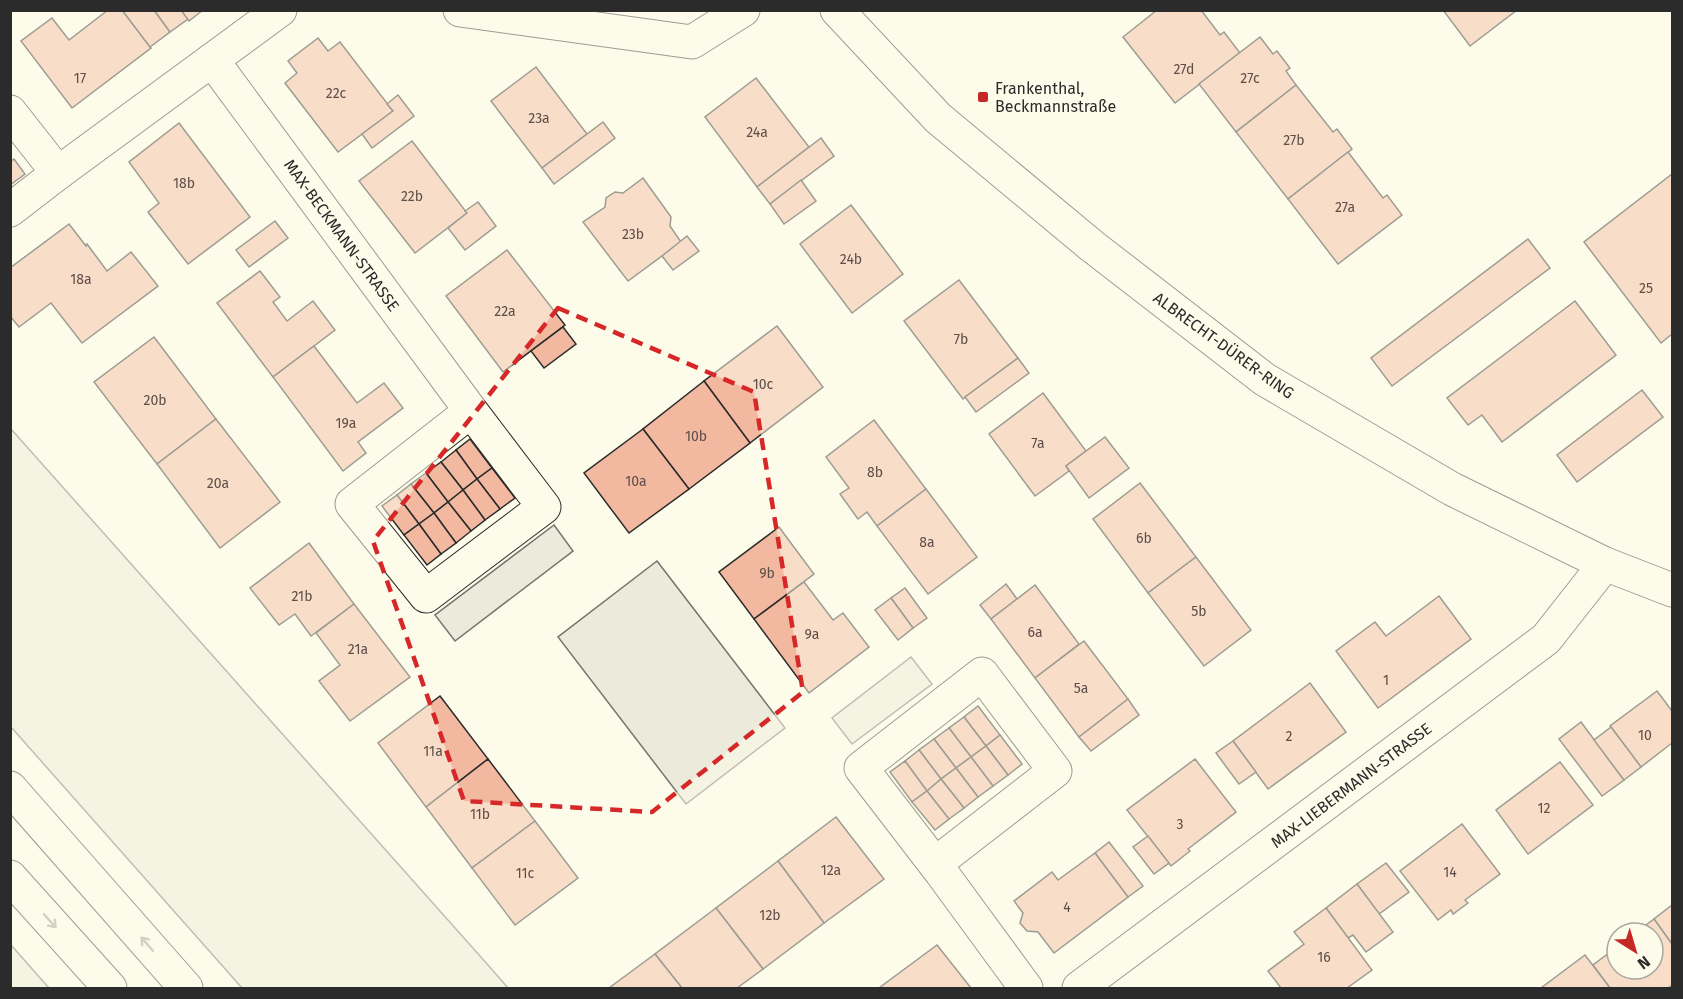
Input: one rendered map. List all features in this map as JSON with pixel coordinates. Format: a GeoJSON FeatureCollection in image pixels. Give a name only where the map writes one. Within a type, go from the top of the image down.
{"type":"FeatureCollection","features":[{"type":"Feature","properties":{"kind":"main road"},"geometry":{"type":"LineString","coordinates":[[10,210],[280,10]]}},
{"type":"Feature","properties":{"kind":"main road"},"geometry":{"type":"LineString","coordinates":[[460,10],[692,42],[743,10]]}},
{"type":"Feature","properties":{"kind":"main road","name":"ALBRECHT-DÜRER-RING"},"geometry":{"type":"LineString","coordinates":[[837,10],[938,118],[1092,246],[1264,379],[1452,489],[1605,564],[1672,590]]}},
{"type":"Feature","properties":{"kind":"main road","name":"MAX-BECKMANN-STRASSE"},"geometry":{"type":"LineString","coordinates":[[212,60],[544,507],[426,597],[352,504],[471,411]]}},
{"type":"Feature","properties":{"kind":"main road"},"geometry":{"type":"LineString","coordinates":[[10,112],[58,173]]}},
{"type":"Feature","properties":{"kind":"main road","name":"MAX-LIEBERMANN-STRASSE"},"geometry":{"type":"LineString","coordinates":[[1079,988],[1546,639],[1605,564]]}},
{"type":"Feature","properties":{"kind":"main road"},"geometry":{"type":"LineString","coordinates":[[935,864],[1055,771],[982,674],[861,768],[1026,988]]}},
{"type":"Feature","properties":{"kind":"main road"},"geometry":{"type":"LineString","coordinates":[[10,788],[186,988]]}},
{"type":"Feature","properties":{"kind":"main road"},"geometry":{"type":"LineString","coordinates":[[10,877],[110,988]]}},
{"type":"Feature","properties":{"kind":"highlighted area"},"geometry":{"type":"Polygon","coordinates":[[[558,308],[754,392],[803,692],[652,812],[464,801],[373,541],[558,308]]]}},
{"type":"Feature","properties":{"kind":"shaded area"},"geometry":{"type":"Polygon","coordinates":[[[11,429],[508,988],[242,988],[11,727],[11,429]]]}},
{"type":"Feature","properties":{"kind":"shaded area"},"geometry":{"type":"Polygon","coordinates":[[[554,525],[573,551],[455,641],[435,615],[554,525]]]}},
{"type":"Feature","properties":{"kind":"shaded area"},"geometry":{"type":"Polygon","coordinates":[[[657,561],[785,728],[686,804],[558,637],[657,561]]]}},
{"type":"Feature","properties":{"kind":"shaded area"},"geometry":{"type":"Polygon","coordinates":[[[911,657],[932,684],[852,744],[832,718],[911,657]]]}},
{"type":"Feature","properties":{"kind":"shaded area"},"geometry":{"type":"Polygon","coordinates":[[[11,945],[49,988],[11,988],[11,945]]]}},
{"type":"Feature","properties":{"kind":"building"},"geometry":{"type":"Polygon","coordinates":[[[108,10],[122,10],[151,48],[72,108],[21,41],[52,18],[69,40],[108,10]]]}},
{"type":"Feature","properties":{"kind":"building"},"geometry":{"type":"Polygon","coordinates":[[[122,10],[154,10],[170,32],[150,47],[122,10]]]}},
{"type":"Feature","properties":{"kind":"building"},"geometry":{"type":"Polygon","coordinates":[[[154,10],[181,10],[188,19],[170,32],[154,10]]]}},
{"type":"Feature","properties":{"kind":"building"},"geometry":{"type":"Polygon","coordinates":[[[181,10],[203,10],[189,21],[181,10]]]}},
{"type":"Feature","properties":{"kind":"building"},"geometry":{"type":"Polygon","coordinates":[[[1157,10],[1201,10],[1220,35],[1224,32],[1240,53],[1175,103],[1123,37],[1157,10]]]}},
{"type":"Feature","properties":{"kind":"building"},"geometry":{"type":"Polygon","coordinates":[[[1443,10],[1517,10],[1470,46],[1443,10]]]}},
{"type":"Feature","properties":{"kind":"building"},"geometry":{"type":"Polygon","coordinates":[[[1260,37],[1273,54],[1277,51],[1290,68],[1286,71],[1296,85],[1236,132],[1199,84],[1260,37]]]}},
{"type":"Feature","properties":{"kind":"building"},"geometry":{"type":"Polygon","coordinates":[[[318,38],[328,51],[340,42],[393,111],[338,152],[285,83],[297,73],[288,61],[318,38]]]}},
{"type":"Feature","properties":{"kind":"building"},"geometry":{"type":"Polygon","coordinates":[[[536,67],[587,134],[542,168],[491,101],[536,67]]]}},
{"type":"Feature","properties":{"kind":"building"},"geometry":{"type":"Polygon","coordinates":[[[756,78],[809,147],[757,187],[705,117],[756,78]]]}},
{"type":"Feature","properties":{"kind":"building"},"geometry":{"type":"Polygon","coordinates":[[[1296,85],[1333,132],[1337,129],[1352,149],[1288,199],[1236,132],[1296,85]]]}},
{"type":"Feature","properties":{"kind":"building"},"geometry":{"type":"Polygon","coordinates":[[[398,95],[414,116],[372,148],[362,134],[393,111],[387,104],[398,95]]]}},
{"type":"Feature","properties":{"kind":"building"},"geometry":{"type":"Polygon","coordinates":[[[603,122],[615,138],[554,184],[542,168],[603,122]]]}},
{"type":"Feature","properties":{"kind":"building"},"geometry":{"type":"Polygon","coordinates":[[[179,123],[250,217],[188,264],[148,212],[159,203],[129,162],[179,123]]]}},
{"type":"Feature","properties":{"kind":"building"},"geometry":{"type":"Polygon","coordinates":[[[821,138],[834,156],[770,204],[757,187],[821,138]]]}},
{"type":"Feature","properties":{"kind":"building"},"geometry":{"type":"Polygon","coordinates":[[[412,141],[467,213],[415,253],[359,181],[412,141]]]}},
{"type":"Feature","properties":{"kind":"building"},"geometry":{"type":"Polygon","coordinates":[[[1348,152],[1383,198],[1387,195],[1402,215],[1338,264],[1288,199],[1348,152]]]}},
{"type":"Feature","properties":{"kind":"building"},"geometry":{"type":"Polygon","coordinates":[[[14,159],[25,174],[10,185],[10,162],[14,159]]]}},
{"type":"Feature","properties":{"kind":"building"},"geometry":{"type":"Polygon","coordinates":[[[1672,174],[1672,334],[1661,343],[1584,242],[1672,174]]]}},
{"type":"Feature","properties":{"kind":"building"},"geometry":{"type":"Polygon","coordinates":[[[643,178],[671,217],[670,226],[681,242],[628,281],[583,222],[605,207],[606,198],[615,192],[623,193],[643,178]]]}},
{"type":"Feature","properties":{"kind":"building"},"geometry":{"type":"Polygon","coordinates":[[[801,180],[816,201],[784,224],[770,204],[801,180]]]}},
{"type":"Feature","properties":{"kind":"building"},"geometry":{"type":"Polygon","coordinates":[[[478,202],[496,226],[465,250],[448,228],[478,202]]]}},
{"type":"Feature","properties":{"kind":"building"},"geometry":{"type":"Polygon","coordinates":[[[851,205],[903,274],[852,313],[800,244],[851,205]]]}},
{"type":"Feature","properties":{"kind":"building"},"geometry":{"type":"Polygon","coordinates":[[[275,221],[288,238],[249,267],[236,250],[275,221]]]}},
{"type":"Feature","properties":{"kind":"building"},"geometry":{"type":"Polygon","coordinates":[[[69,224],[107,271],[131,252],[158,286],[82,343],[51,303],[19,327],[10,316],[10,268],[69,224]]]}},
{"type":"Feature","properties":{"kind":"building"},"geometry":{"type":"Polygon","coordinates":[[[687,236],[699,251],[673,270],[662,256],[687,236]]]}},
{"type":"Feature","properties":{"kind":"building"},"geometry":{"type":"Polygon","coordinates":[[[1528,239],[1550,268],[1392,386],[1371,358],[1528,239]]]}},
{"type":"Feature","properties":{"kind":"building"},"geometry":{"type":"Polygon","coordinates":[[[507,250],[565,325],[503,372],[446,296],[507,250]]]}},
{"type":"Feature","properties":{"kind":"building"},"geometry":{"type":"Polygon","coordinates":[[[260,271],[280,297],[273,302],[287,321],[313,301],[335,330],[273,377],[217,303],[260,271]]]}},
{"type":"Feature","properties":{"kind":"building"},"geometry":{"type":"Polygon","coordinates":[[[959,280],[1018,358],[963,399],[904,321],[959,280]]]}},
{"type":"Feature","properties":{"kind":"building"},"geometry":{"type":"Polygon","coordinates":[[[1575,301],[1616,355],[1502,442],[1482,415],[1468,425],[1447,398],[1575,301]]]}},
{"type":"Feature","properties":{"kind":"building"},"geometry":{"type":"Polygon","coordinates":[[[777,326],[823,387],[750,443],[704,381],[777,326]]]}},
{"type":"Feature","properties":{"kind":"building"},"geometry":{"type":"Polygon","coordinates":[[[563,327],[576,344],[544,368],[531,351],[563,327]]]}},
{"type":"Feature","properties":{"kind":"building"},"geometry":{"type":"Polygon","coordinates":[[[154,337],[216,419],[157,464],[94,382],[154,337]]]}},
{"type":"Feature","properties":{"kind":"building"},"geometry":{"type":"Polygon","coordinates":[[[314,346],[357,403],[384,383],[403,408],[358,442],[366,453],[343,471],[273,377],[314,346]]]}},
{"type":"Feature","properties":{"kind":"building"},"geometry":{"type":"Polygon","coordinates":[[[1018,358],[1029,373],[976,412],[965,397],[1018,358]]]}},
{"type":"Feature","properties":{"kind":"building"},"geometry":{"type":"Polygon","coordinates":[[[704,381],[750,443],[689,489],[643,429],[704,381]]]}},
{"type":"Feature","properties":{"kind":"building"},"geometry":{"type":"Polygon","coordinates":[[[1642,390],[1663,417],[1577,482],[1557,455],[1642,390]]]}},
{"type":"Feature","properties":{"kind":"building"},"geometry":{"type":"Polygon","coordinates":[[[1043,393],[1086,451],[1066,466],[1069,471],[1035,496],[989,434],[1043,393]]]}},
{"type":"Feature","properties":{"kind":"building"},"geometry":{"type":"Polygon","coordinates":[[[216,419],[280,502],[220,548],[157,464],[216,419]]]}},
{"type":"Feature","properties":{"kind":"building"},"geometry":{"type":"Polygon","coordinates":[[[874,420],[926,489],[877,526],[867,512],[858,519],[840,494],[849,488],[826,457],[874,420]]]}},
{"type":"Feature","properties":{"kind":"building"},"geometry":{"type":"Polygon","coordinates":[[[643,429],[689,489],[629,533],[584,473],[643,429]]]}},
{"type":"Feature","properties":{"kind":"building"},"geometry":{"type":"Polygon","coordinates":[[[1105,437],[1129,468],[1089,498],[1066,466],[1105,437]]]}},
{"type":"Feature","properties":{"kind":"building"},"geometry":{"type":"Polygon","coordinates":[[[470,439],[492,468],[477,479],[456,450],[470,439]]]}},
{"type":"Feature","properties":{"kind":"building"},"geometry":{"type":"Polygon","coordinates":[[[456,450],[477,479],[463,490],[441,462],[456,450]]]}},
{"type":"Feature","properties":{"kind":"building"},"geometry":{"type":"Polygon","coordinates":[[[441,462],[463,490],[448,502],[426,473],[441,462]]]}},
{"type":"Feature","properties":{"kind":"building"},"geometry":{"type":"Polygon","coordinates":[[[492,468],[515,498],[500,509],[477,479],[492,468]]]}},
{"type":"Feature","properties":{"kind":"building"},"geometry":{"type":"Polygon","coordinates":[[[426,473],[448,502],[434,513],[411,484],[426,473]]]}},
{"type":"Feature","properties":{"kind":"building"},"geometry":{"type":"Polygon","coordinates":[[[477,479],[500,509],[485,520],[463,490],[477,479]]]}},
{"type":"Feature","properties":{"kind":"building"},"geometry":{"type":"Polygon","coordinates":[[[1140,483],[1196,557],[1148,593],[1093,519],[1140,483]]]}},
{"type":"Feature","properties":{"kind":"building"},"geometry":{"type":"Polygon","coordinates":[[[411,484],[434,513],[419,524],[397,495],[411,484]]]}},
{"type":"Feature","properties":{"kind":"building"},"geometry":{"type":"Polygon","coordinates":[[[926,489],[977,557],[928,594],[877,526],[926,489]]]}},
{"type":"Feature","properties":{"kind":"building"},"geometry":{"type":"Polygon","coordinates":[[[463,490],[485,520],[471,531],[448,502],[463,490]]]}},
{"type":"Feature","properties":{"kind":"building"},"geometry":{"type":"Polygon","coordinates":[[[397,495],[419,524],[404,535],[382,506],[397,495]]]}},
{"type":"Feature","properties":{"kind":"building"},"geometry":{"type":"Polygon","coordinates":[[[448,502],[471,531],[456,543],[434,513],[448,502]]]}},
{"type":"Feature","properties":{"kind":"building"},"geometry":{"type":"Polygon","coordinates":[[[434,513],[456,543],[441,554],[419,524],[434,513]]]}},
{"type":"Feature","properties":{"kind":"building"},"geometry":{"type":"Polygon","coordinates":[[[419,524],[441,554],[427,565],[404,535],[419,524]]]}},
{"type":"Feature","properties":{"kind":"building"},"geometry":{"type":"Polygon","coordinates":[[[779,527],[814,574],[754,619],[719,572],[779,527]]]}},
{"type":"Feature","properties":{"kind":"building"},"geometry":{"type":"Polygon","coordinates":[[[309,543],[354,604],[311,636],[295,614],[279,625],[250,588],[309,543]]]}},
{"type":"Feature","properties":{"kind":"building"},"geometry":{"type":"Polygon","coordinates":[[[1196,557],[1251,630],[1204,666],[1148,593],[1196,557]]]}},
{"type":"Feature","properties":{"kind":"building"},"geometry":{"type":"Polygon","coordinates":[[[804,582],[833,620],[843,613],[869,647],[809,693],[754,619],[804,582]]]}},
{"type":"Feature","properties":{"kind":"building"},"geometry":{"type":"Polygon","coordinates":[[[1006,584],[1017,599],[991,619],[980,605],[1006,584]]]}},
{"type":"Feature","properties":{"kind":"building"},"geometry":{"type":"Polygon","coordinates":[[[1035,585],[1079,644],[1035,678],[991,619],[1035,585]]]}},
{"type":"Feature","properties":{"kind":"building"},"geometry":{"type":"Polygon","coordinates":[[[905,588],[927,618],[913,628],[891,598],[905,588]]]}},
{"type":"Feature","properties":{"kind":"building"},"geometry":{"type":"Polygon","coordinates":[[[1439,596],[1471,639],[1378,708],[1336,651],[1375,622],[1386,636],[1439,596]]]}},
{"type":"Feature","properties":{"kind":"building"},"geometry":{"type":"Polygon","coordinates":[[[891,598],[913,628],[898,640],[875,610],[891,598]]]}},
{"type":"Feature","properties":{"kind":"building"},"geometry":{"type":"Polygon","coordinates":[[[354,604],[410,677],[350,721],[319,681],[340,665],[316,633],[354,604]]]}},
{"type":"Feature","properties":{"kind":"building"},"geometry":{"type":"Polygon","coordinates":[[[1084,641],[1128,699],[1079,737],[1035,678],[1084,641]]]}},
{"type":"Feature","properties":{"kind":"building"},"geometry":{"type":"Polygon","coordinates":[[[1310,683],[1346,732],[1268,789],[1233,741],[1310,683]]]}},
{"type":"Feature","properties":{"kind":"building"},"geometry":{"type":"Polygon","coordinates":[[[1657,691],[1672,711],[1672,743],[1641,767],[1610,726],[1657,691]]]}},
{"type":"Feature","properties":{"kind":"building"},"geometry":{"type":"Polygon","coordinates":[[[440,696],[488,759],[426,807],[378,743],[440,696]]]}},
{"type":"Feature","properties":{"kind":"building"},"geometry":{"type":"Polygon","coordinates":[[[1128,699],[1139,715],[1091,751],[1079,737],[1128,699]]]}},
{"type":"Feature","properties":{"kind":"building"},"geometry":{"type":"Polygon","coordinates":[[[978,706],[1000,735],[986,746],[964,717],[978,706]]]}},
{"type":"Feature","properties":{"kind":"building"},"geometry":{"type":"Polygon","coordinates":[[[964,717],[986,746],[971,757],[949,728],[964,717]]]}},
{"type":"Feature","properties":{"kind":"building"},"geometry":{"type":"Polygon","coordinates":[[[1581,722],[1624,780],[1602,796],[1559,739],[1581,722]]]}},
{"type":"Feature","properties":{"kind":"building"},"geometry":{"type":"Polygon","coordinates":[[[1611,727],[1641,767],[1624,780],[1594,740],[1611,727]]]}},
{"type":"Feature","properties":{"kind":"building"},"geometry":{"type":"Polygon","coordinates":[[[949,728],[971,757],[956,768],[934,739],[949,728]]]}},
{"type":"Feature","properties":{"kind":"building"},"geometry":{"type":"Polygon","coordinates":[[[1000,735],[1022,764],[1008,775],[986,746],[1000,735]]]}},
{"type":"Feature","properties":{"kind":"building"},"geometry":{"type":"Polygon","coordinates":[[[934,739],[956,768],[941,779],[919,750],[934,739]]]}},
{"type":"Feature","properties":{"kind":"building"},"geometry":{"type":"Polygon","coordinates":[[[1233,741],[1256,772],[1239,784],[1216,753],[1233,741]]]}},
{"type":"Feature","properties":{"kind":"building"},"geometry":{"type":"Polygon","coordinates":[[[986,746],[1008,775],[993,786],[971,757],[986,746]]]}},
{"type":"Feature","properties":{"kind":"building"},"geometry":{"type":"Polygon","coordinates":[[[919,750],[941,779],[927,791],[905,761],[919,750]]]}},
{"type":"Feature","properties":{"kind":"building"},"geometry":{"type":"Polygon","coordinates":[[[971,757],[993,786],[978,797],[956,768],[971,757]]]}},
{"type":"Feature","properties":{"kind":"building"},"geometry":{"type":"Polygon","coordinates":[[[488,759],[535,821],[472,868],[426,807],[488,759]]]}},
{"type":"Feature","properties":{"kind":"building"},"geometry":{"type":"Polygon","coordinates":[[[1195,759],[1236,812],[1188,849],[1190,851],[1171,866],[1127,810],[1195,759]]]}},
{"type":"Feature","properties":{"kind":"building"},"geometry":{"type":"Polygon","coordinates":[[[905,761],[927,791],[912,802],[890,772],[905,761]]]}},
{"type":"Feature","properties":{"kind":"building"},"geometry":{"type":"Polygon","coordinates":[[[1560,762],[1593,805],[1528,854],[1496,810],[1560,762]]]}},
{"type":"Feature","properties":{"kind":"building"},"geometry":{"type":"Polygon","coordinates":[[[956,768],[978,797],[964,808],[941,779],[956,768]]]}},
{"type":"Feature","properties":{"kind":"building"},"geometry":{"type":"Polygon","coordinates":[[[941,779],[964,808],[949,819],[927,791],[941,779]]]}},
{"type":"Feature","properties":{"kind":"building"},"geometry":{"type":"Polygon","coordinates":[[[927,791],[949,819],[935,830],[912,802],[927,791]]]}},
{"type":"Feature","properties":{"kind":"building"},"geometry":{"type":"Polygon","coordinates":[[[836,817],[884,879],[824,923],[778,861],[836,817]]]}},
{"type":"Feature","properties":{"kind":"building"},"geometry":{"type":"Polygon","coordinates":[[[535,821],[578,878],[515,925],[472,868],[535,821]]]}},
{"type":"Feature","properties":{"kind":"building"},"geometry":{"type":"Polygon","coordinates":[[[1462,824],[1500,874],[1465,900],[1468,903],[1453,914],[1451,910],[1438,920],[1400,871],[1462,824]]]}},
{"type":"Feature","properties":{"kind":"building"},"geometry":{"type":"Polygon","coordinates":[[[1148,836],[1169,863],[1154,874],[1133,847],[1148,836]]]}},
{"type":"Feature","properties":{"kind":"building"},"geometry":{"type":"Polygon","coordinates":[[[1109,842],[1143,886],[1128,897],[1095,853],[1109,842]]]}},
{"type":"Feature","properties":{"kind":"building"},"geometry":{"type":"Polygon","coordinates":[[[1095,853],[1128,897],[1054,953],[1038,932],[1027,931],[1020,923],[1023,913],[1014,901],[1052,872],[1058,880],[1095,853]]]}},
{"type":"Feature","properties":{"kind":"building"},"geometry":{"type":"Polygon","coordinates":[[[778,861],[824,923],[763,969],[716,908],[778,861]]]}},
{"type":"Feature","properties":{"kind":"building"},"geometry":{"type":"Polygon","coordinates":[[[1386,863],[1409,892],[1379,914],[1357,884],[1386,863]]]}},
{"type":"Feature","properties":{"kind":"building"},"geometry":{"type":"Polygon","coordinates":[[[1357,884],[1393,932],[1366,952],[1353,935],[1348,938],[1326,908],[1357,884]]]}},
{"type":"Feature","properties":{"kind":"building"},"geometry":{"type":"Polygon","coordinates":[[[1672,905],[1672,944],[1665,934],[1665,921],[1654,919],[1672,905]]]}},
{"type":"Feature","properties":{"kind":"building"},"geometry":{"type":"Polygon","coordinates":[[[716,908],[763,969],[737,988],[682,988],[655,954],[716,908]]]}},
{"type":"Feature","properties":{"kind":"building"},"geometry":{"type":"Polygon","coordinates":[[[1326,908],[1372,970],[1347,988],[1281,988],[1268,971],[1304,944],[1294,932],[1326,908]]]}},
{"type":"Feature","properties":{"kind":"building"},"geometry":{"type":"Polygon","coordinates":[[[1665,934],[1672,944],[1672,985],[1668,988],[1610,988],[1593,965],[1605,956],[1605,981],[1665,981],[1665,934]]]}},
{"type":"Feature","properties":{"kind":"building"},"geometry":{"type":"Polygon","coordinates":[[[937,945],[971,988],[879,988],[937,945]]]}},
{"type":"Feature","properties":{"kind":"building"},"geometry":{"type":"Polygon","coordinates":[[[655,954],[682,988],[609,988],[655,954]]]}},
{"type":"Feature","properties":{"kind":"building"},"geometry":{"type":"Polygon","coordinates":[[[1585,955],[1610,988],[1541,988],[1585,955]]]}},
{"type":"Feature","properties":{"kind":"place","name":"Frankenthal, Beckmannstraße"},"geometry":{"type":"Point","coordinates":[983,97]}}]}
